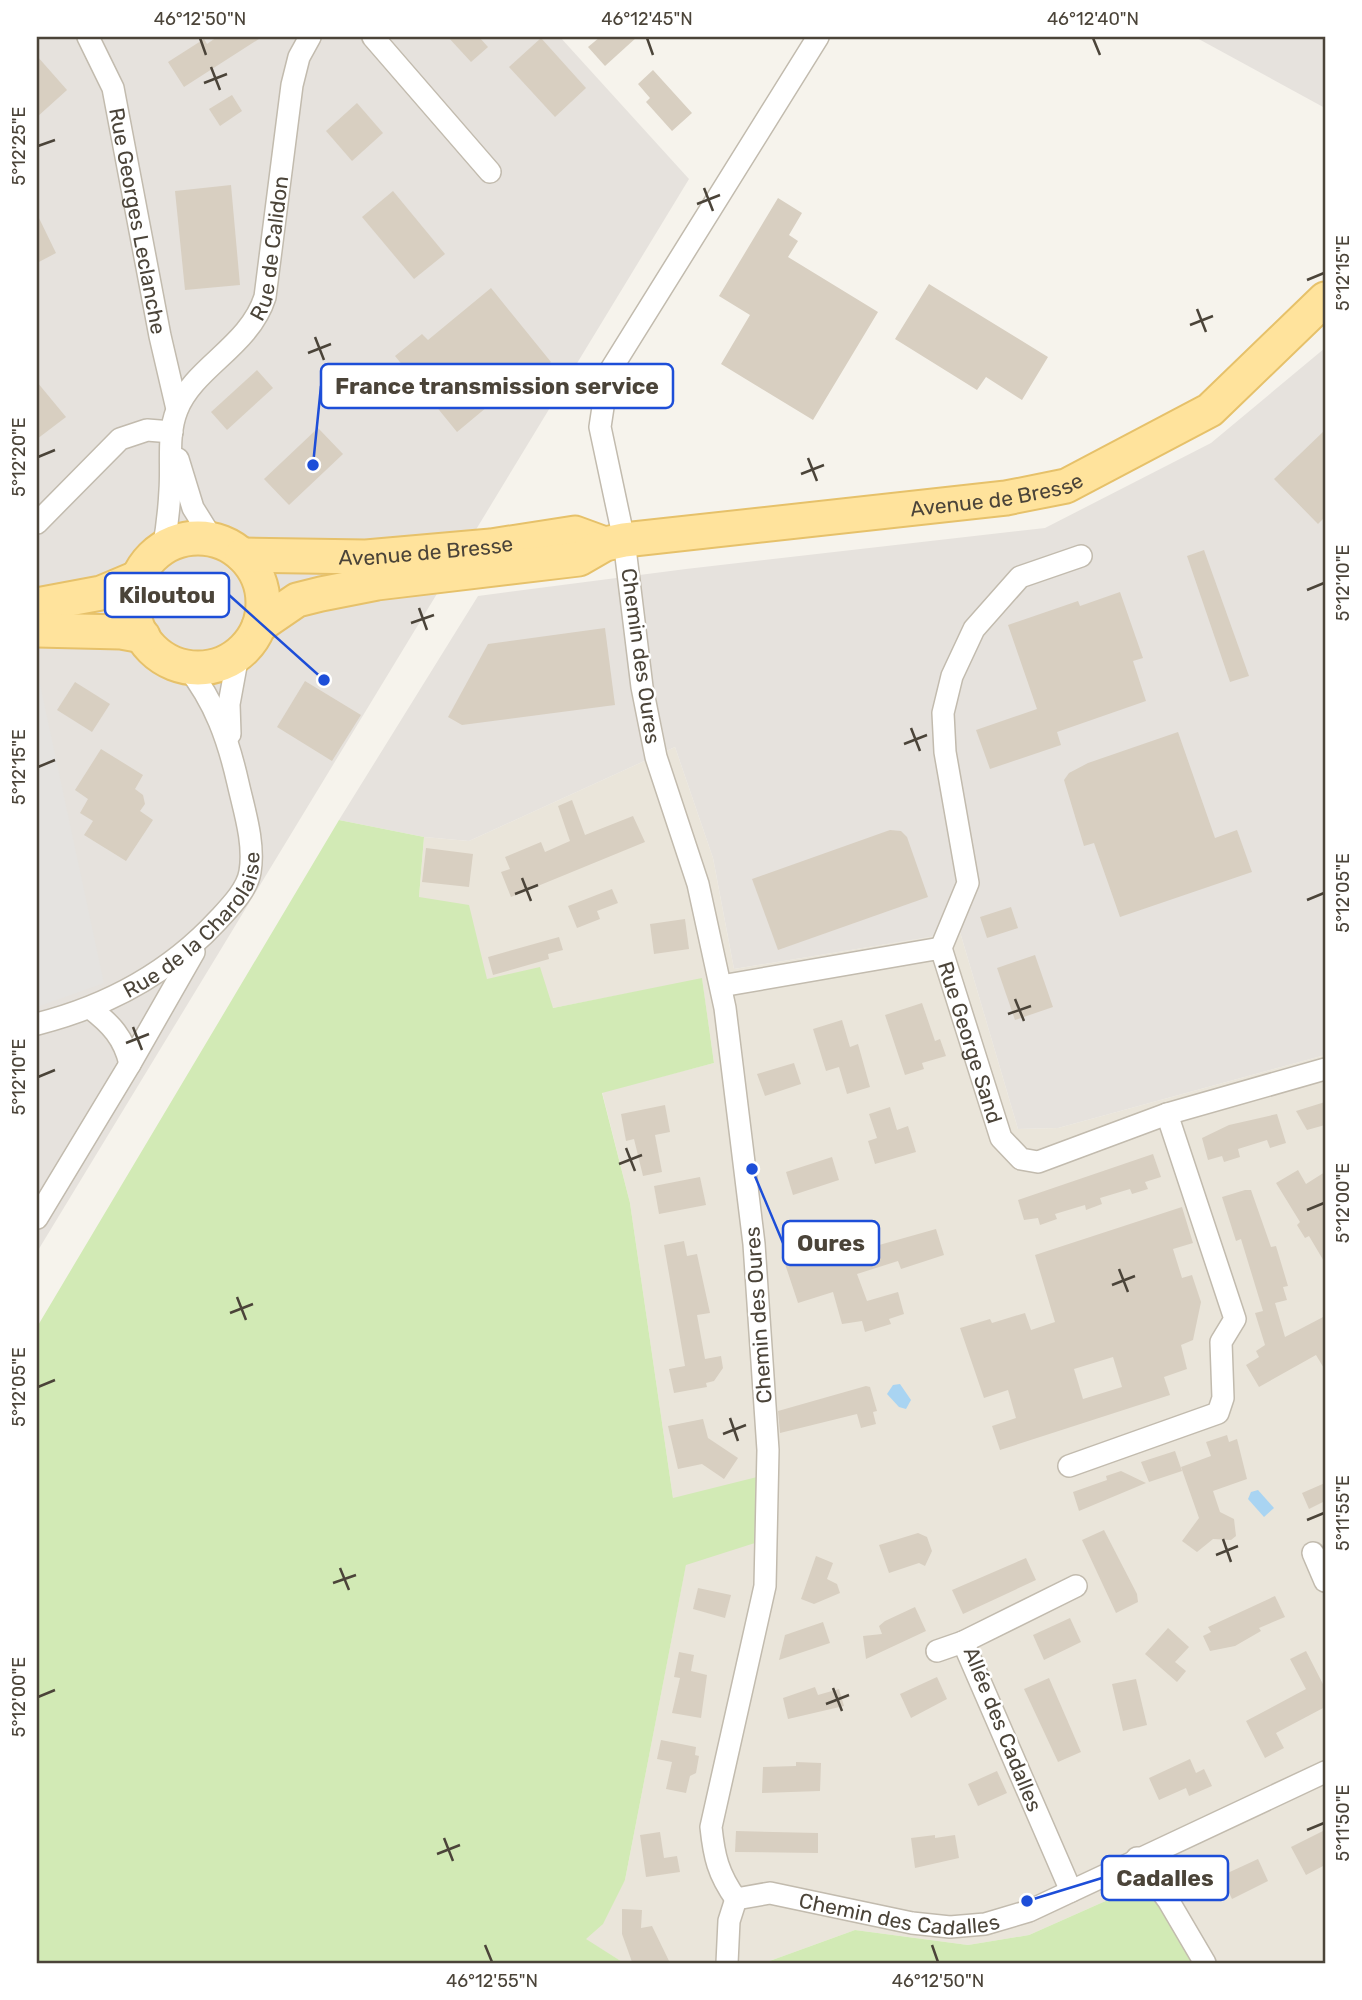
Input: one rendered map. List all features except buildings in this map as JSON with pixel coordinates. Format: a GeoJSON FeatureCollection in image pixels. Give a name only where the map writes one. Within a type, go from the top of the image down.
{"type":"FeatureCollection","features":[{"type":"Feature","properties":{"kind":"main road","name":"Avenue de Bresse"},"geometry":{"type":"LineString","coordinates":[[259,626],[297,600],[377,583],[579,559],[615,542],[994,500],[1066,486],[1210,410],[1325,299]]}},
{"type":"Feature","properties":{"kind":"main road","name":"Avenue de Bresse"},"geometry":{"type":"LineString","coordinates":[[242,555],[366,557],[491,546],[575,533],[615,542]]}},
{"type":"Feature","properties":{"kind":"main road"},"geometry":{"type":"LineString","coordinates":[[195,538],[213,540],[242,555],[254,570],[262,588],[263,607],[259,626],[238,655],[222,664],[187,667],[162,656],[143,636],[135,618],[134,597],[139,577],[149,561],[163,549],[195,538]]}},
{"type":"Feature","properties":{"kind":"main road"},"geometry":{"type":"LineString","coordinates":[[37,605],[101,593],[139,577]]}},
{"type":"Feature","properties":{"kind":"main road"},"geometry":{"type":"LineString","coordinates":[[37,630],[121,632],[143,636]]}},
{"type":"Feature","properties":{"kind":"street","name":"Rue Georges Leclanche"},"geometry":{"type":"LineString","coordinates":[[88,37],[113,88],[177,410]]}},
{"type":"Feature","properties":{"kind":"street","name":"Rue de Calidon"},"geometry":{"type":"LineString","coordinates":[[163,549],[170,490],[172,432],[177,410],[189,390],[244,335],[259,315],[265,297],[292,85],[299,57],[310,37]]}},
{"type":"Feature","properties":{"kind":"street"},"geometry":{"type":"LineString","coordinates":[[373,37],[490,172]]}},
{"type":"Feature","properties":{"kind":"street","name":"Chemin des Oures"},"geometry":{"type":"LineString","coordinates":[[736,1899],[721,1878],[714,1861],[711,1827],[765,1586],[769,1539],[768,1450],[754,1244],[721,986],[698,884],[656,757],[615,542],[600,427],[607,374],[817,37]]}},
{"type":"Feature","properties":{"kind":"street"},"geometry":{"type":"LineString","coordinates":[[37,523],[120,439],[147,430],[172,432]]}},
{"type":"Feature","properties":{"kind":"street","name":"Rue de Calidon"},"geometry":{"type":"LineString","coordinates":[[172,432],[193,508],[213,540]]}},
{"type":"Feature","properties":{"kind":"street"},"geometry":{"type":"LineString","coordinates":[[941,948],[968,883],[945,752],[943,713],[952,676],[974,629],[1020,577],[1081,556]]}},
{"type":"Feature","properties":{"kind":"street"},"geometry":{"type":"LineString","coordinates":[[232,757],[229,704],[238,655]]}},
{"type":"Feature","properties":{"kind":"street"},"geometry":{"type":"LineString","coordinates":[[187,667],[214,708],[232,757]]}},
{"type":"Feature","properties":{"kind":"street","name":"Rue de la Charolaise"},"geometry":{"type":"LineString","coordinates":[[37,1024],[90,1008],[142,983],[202,937],[245,886],[250,873],[246,817],[232,757]]}},
{"type":"Feature","properties":{"kind":"street"},"geometry":{"type":"LineString","coordinates":[[37,1218],[130,1064],[202,937]]}},
{"type":"Feature","properties":{"kind":"street","name":"Rue George Sand"},"geometry":{"type":"LineString","coordinates":[[721,986],[941,948],[1002,1138],[1021,1159],[1038,1162],[1167,1114],[1325,1069]]}},
{"type":"Feature","properties":{"kind":"street"},"geometry":{"type":"LineString","coordinates":[[90,1008],[111,1024],[125,1045],[130,1064]]}},
{"type":"Feature","properties":{"kind":"street"},"geometry":{"type":"LineString","coordinates":[[1069,1466],[1218,1413],[1223,1398],[1221,1342],[1235,1319],[1167,1114]]}},
{"type":"Feature","properties":{"kind":"street"},"geometry":{"type":"LineString","coordinates":[[1313,1553],[1325,1581]]}},
{"type":"Feature","properties":{"kind":"street","name":"Allée des Cadalles"},"geometry":{"type":"LineString","coordinates":[[1071,1891],[963,1642],[1076,1586]]}},
{"type":"Feature","properties":{"kind":"street"},"geometry":{"type":"LineString","coordinates":[[937,1651],[963,1642]]}},
{"type":"Feature","properties":{"kind":"street","name":"Chemin des Cadalles"},"geometry":{"type":"LineString","coordinates":[[736,1899],[770,1893],[912,1923],[950,1927],[1010,1919],[1325,1772]]}},
{"type":"Feature","properties":{"kind":"street"},"geometry":{"type":"LineString","coordinates":[[1137,1858],[1168,1900],[1205,1963]]}},
{"type":"Feature","properties":{"kind":"street"},"geometry":{"type":"LineString","coordinates":[[727,1963],[729,1921],[736,1899]]}},
{"type":"Feature","properties":{"kind":"shaded area"},"geometry":{"type":"Polygon","coordinates":[[[37,37],[560,37],[689,179],[37,1252],[37,37]]]}},
{"type":"Feature","properties":{"kind":"shaded area"},"geometry":{"type":"Polygon","coordinates":[[[1195,37],[1325,37],[1325,108],[1195,37]]]}},
{"type":"Feature","properties":{"kind":"shaded area"},"geometry":{"type":"Polygon","coordinates":[[[1325,348],[1325,1055],[1058,1128],[1018,1129],[960,932],[734,969],[713,858],[675,747],[469,841],[424,837],[339,820],[478,596],[1045,528],[1211,443],[1325,348]]]}},
{"type":"Feature","properties":{"kind":"shaded area"},"geometry":{"type":"Polygon","coordinates":[[[37,670],[104,983],[37,1007],[37,670]]]}},
{"type":"Feature","properties":{"kind":"shaded area"},"geometry":{"type":"Polygon","coordinates":[[[675,747],[713,858],[734,969],[960,932],[1018,1129],[1058,1128],[1325,1055],[1325,1963],[1195,1963],[1143,1880],[1110,1899],[1029,1935],[968,1945],[855,1930],[764,1963],[624,1963],[585,1939],[625,1880],[686,1564],[673,1498],[630,1203],[602,1092],[714,1063],[702,979],[553,1008],[487,979],[419,897],[424,837],[469,841],[675,747]]]}},
{"type":"Feature","properties":{"kind":"green space"},"geometry":{"type":"Polygon","coordinates":[[[339,820],[424,837],[419,897],[469,905],[487,979],[540,967],[553,1008],[702,978],[714,1063],[602,1093],[630,1203],[673,1498],[761,1476],[758,1542],[686,1565],[625,1880],[603,1924],[586,1939],[624,1963],[37,1963],[37,1327],[339,820]]]}},
{"type":"Feature","properties":{"kind":"green space"},"geometry":{"type":"Polygon","coordinates":[[[1143,1879],[1195,1963],[764,1963],[855,1930],[968,1945],[1029,1935],[1110,1899],[1143,1879]]]}},
{"type":"Feature","properties":{"kind":"water"},"geometry":{"type":"Polygon","coordinates":[[[900,1384],[911,1400],[906,1409],[899,1407],[887,1394],[893,1385],[900,1384]]]}},
{"type":"Feature","properties":{"kind":"water"},"geometry":{"type":"Polygon","coordinates":[[[1258,1490],[1274,1508],[1264,1517],[1248,1499],[1251,1492],[1258,1490]]]}},
{"type":"Feature","properties":{"kind":"place","name":"France transmission service"},"geometry":{"type":"Point","coordinates":[313,465]}},
{"type":"Feature","properties":{"kind":"place","name":"Kiloutou"},"geometry":{"type":"Point","coordinates":[324,680]}},
{"type":"Feature","properties":{"kind":"place","name":"Oures"},"geometry":{"type":"Point","coordinates":[752,1169]}},
{"type":"Feature","properties":{"kind":"place","name":"Cadalles"},"geometry":{"type":"Point","coordinates":[1027,1901]}}]}
